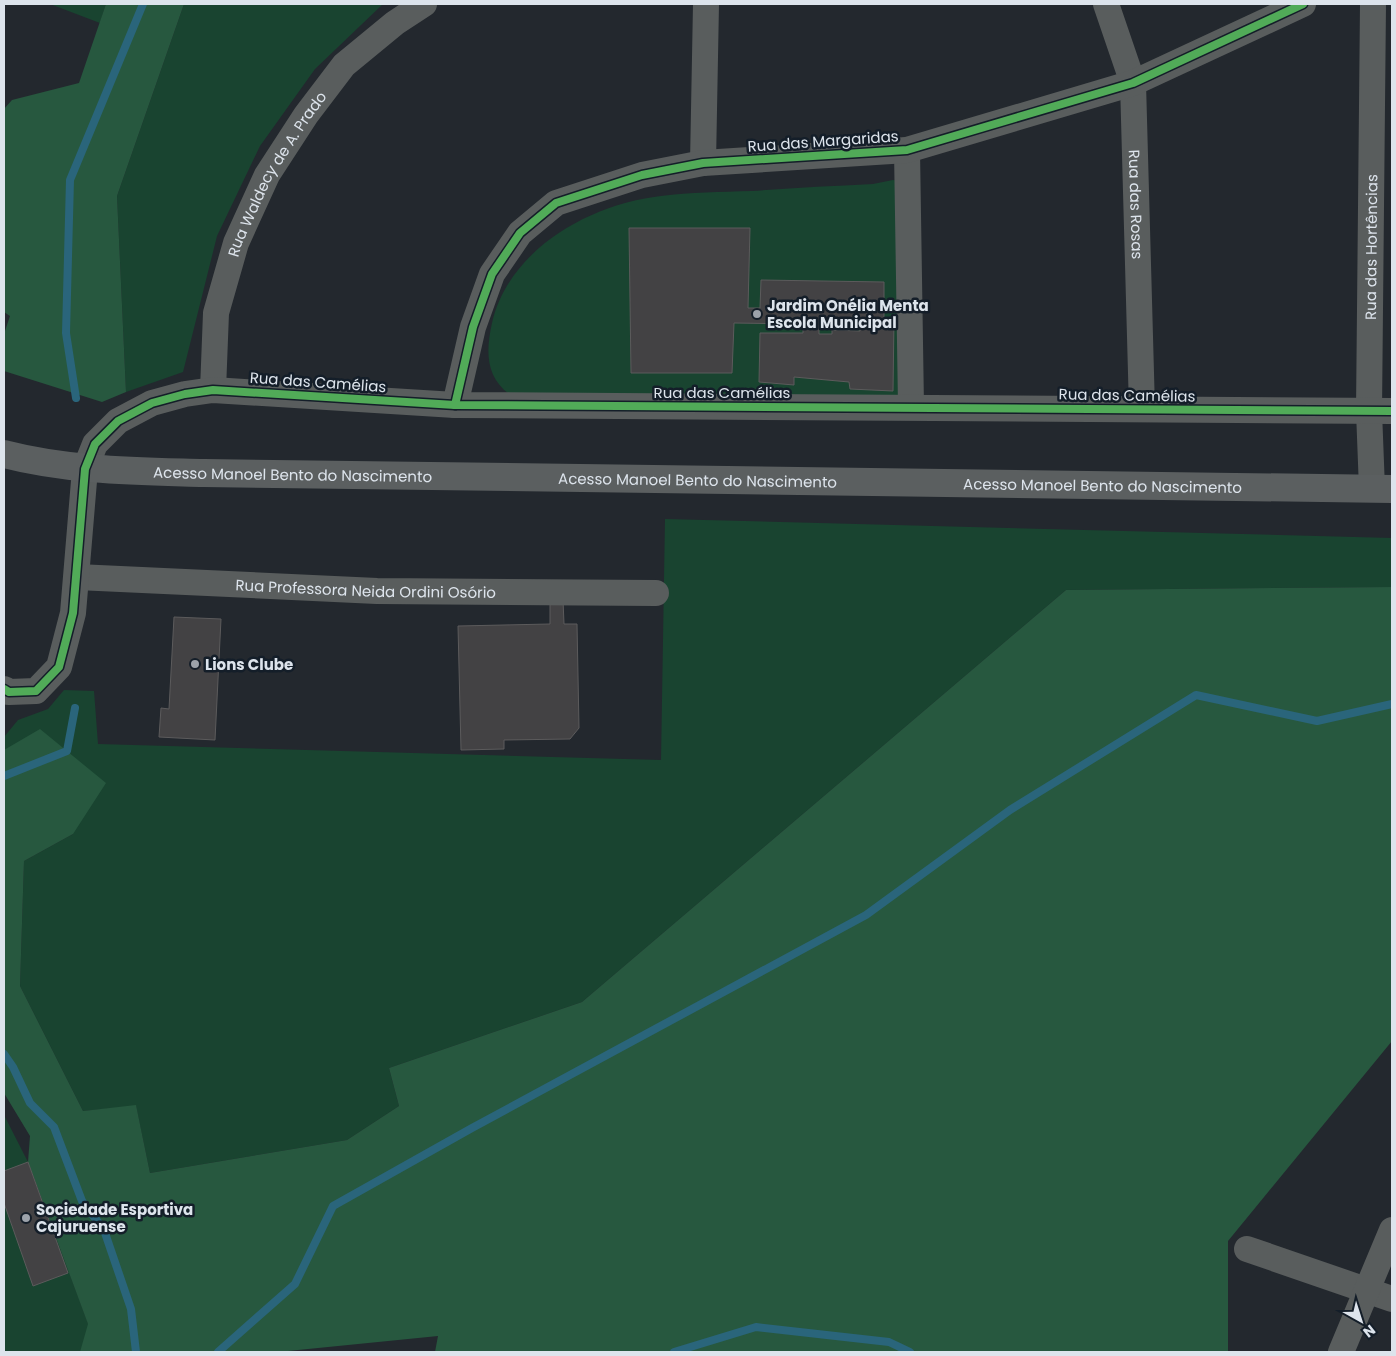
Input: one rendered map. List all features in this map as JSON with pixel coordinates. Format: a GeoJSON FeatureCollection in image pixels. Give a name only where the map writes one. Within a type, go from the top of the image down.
{"type":"FeatureCollection","features":[{"type":"Feature","properties":{"kind":"main road","name":"Acesso Manoel Bento do Nascimento"},"geometry":{"type":"LineString","coordinates":[[4,454],[31,461],[84,469],[204,473],[1382,489]]}},
{"type":"Feature","properties":{"kind":"street","name":"Rua Waldecy de A. Prado"},"geometry":{"type":"LineString","coordinates":[[213,390],[216,313],[236,242],[267,176],[306,115],[344,65],[394,23],[424,4]]}},
{"type":"Feature","properties":{"kind":"street"},"geometry":{"type":"LineString","coordinates":[[702,163],[706,4]]}},
{"type":"Feature","properties":{"kind":"street","name":"Rua das Rosas"},"geometry":{"type":"LineString","coordinates":[[1106,4],[1133,83],[1142,408]]}},
{"type":"Feature","properties":{"kind":"street","name":"Rua das Margaridas"},"geometry":{"type":"LineString","coordinates":[[455,405],[473,327],[492,274],[520,234],[556,203],[642,175],[702,163],[907,150],[1133,83],[1303,4]]}},
{"type":"Feature","properties":{"kind":"street","name":"Rua das Hortências"},"geometry":{"type":"LineString","coordinates":[[1373,4],[1382,489]]}},
{"type":"Feature","properties":{"kind":"street"},"geometry":{"type":"LineString","coordinates":[[907,150],[911,406]]}},
{"type":"Feature","properties":{"kind":"street","name":"Rua das Camélias"},"geometry":{"type":"LineString","coordinates":[[84,469],[95,444],[118,421],[152,403],[185,394],[213,390],[455,405],[911,406],[1381,411]]}},
{"type":"Feature","properties":{"kind":"street"},"geometry":{"type":"LineString","coordinates":[[4,689],[9,692],[36,691],[59,667],[72,614],[77,577],[84,469]]}},
{"type":"Feature","properties":{"kind":"street","name":"Rua Professora Neida Ordini Osório"},"geometry":{"type":"LineString","coordinates":[[77,577],[377,591],[656,593]]}},
{"type":"Feature","properties":{"kind":"street"},"geometry":{"type":"LineString","coordinates":[[1341,1352],[1392,1230]]}},
{"type":"Feature","properties":{"kind":"street"},"geometry":{"type":"LineString","coordinates":[[1247,1249],[1392,1298]]}},
{"type":"Feature","properties":{"kind":"green space"},"geometry":{"type":"Polygon","coordinates":[[[50,4],[106,4],[100,23],[50,4]]]}},
{"type":"Feature","properties":{"kind":"green space"},"geometry":{"type":"Polygon","coordinates":[[[106,4],[184,4],[117,196],[126,392],[102,402],[4,371],[4,334],[10,316],[4,312],[4,109],[12,100],[79,83],[106,4]]]}},
{"type":"Feature","properties":{"kind":"green space"},"geometry":{"type":"Polygon","coordinates":[[[184,4],[383,4],[315,69],[260,146],[217,236],[183,372],[126,392],[117,196],[184,4]]]}},
{"type":"Feature","properties":{"kind":"green space"},"geometry":{"type":"Polygon","coordinates":[[[893,180],[899,181],[898,398],[509,394],[501,387],[491,371],[488,353],[489,343],[492,323],[501,297],[516,273],[534,252],[556,235],[581,220],[607,209],[661,196],[873,184],[893,180]]]}},
{"type":"Feature","properties":{"kind":"green space"},"geometry":{"type":"Polygon","coordinates":[[[665,519],[1392,538],[1392,587],[1066,590],[582,1002],[389,1068],[399,1106],[347,1140],[150,1173],[136,1106],[83,1111],[20,986],[24,861],[73,834],[4,750],[4,737],[18,720],[48,709],[64,690],[94,691],[98,744],[661,760],[665,519]]]}},
{"type":"Feature","properties":{"kind":"green space"},"geometry":{"type":"Polygon","coordinates":[[[1392,587],[1392,1041],[1228,1241],[1228,1352],[435,1352],[438,1336],[278,1352],[80,1352],[88,1324],[28,1162],[30,1136],[4,1093],[4,750],[40,729],[106,783],[73,834],[24,861],[20,986],[83,1111],[136,1105],[150,1173],[347,1140],[399,1106],[389,1068],[582,1002],[1066,590],[1392,587]]]}},
{"type":"Feature","properties":{"kind":"green space","name":"Sociedade Esportiva Cajuruense"},"geometry":{"type":"Polygon","coordinates":[[[4,1115],[28,1162],[98,1350],[142,1352],[4,1352],[4,1115]]]}},
{"type":"Feature","properties":{"kind":"building","name":"Jardim Onélia Menta Escola Municipal"},"geometry":{"type":"Polygon","coordinates":[[[629,228],[750,228],[748,308],[760,308],[761,280],[884,282],[884,319],[894,319],[893,391],[850,389],[849,382],[794,377],[794,385],[759,382],[760,333],[803,333],[803,324],[734,323],[732,373],[631,373],[629,228]],[[819,325],[819,334],[832,334],[832,330],[860,331],[860,325],[819,325]]]}},
{"type":"Feature","properties":{"kind":"building"},"geometry":{"type":"Polygon","coordinates":[[[563,600],[564,624],[577,624],[579,728],[570,739],[504,740],[504,749],[461,750],[458,626],[550,624],[550,601],[563,600]]]}},
{"type":"Feature","properties":{"kind":"building","name":"Lions Clube"},"geometry":{"type":"Polygon","coordinates":[[[174,617],[221,619],[215,740],[159,737],[161,708],[169,709],[174,617]]]}},
{"type":"Feature","properties":{"kind":"building"},"geometry":{"type":"Polygon","coordinates":[[[28,1162],[68,1273],[33,1286],[4,1203],[4,1171],[28,1162]]]}},
{"type":"Feature","properties":{"kind":"waterway"},"geometry":{"type":"LineString","coordinates":[[76,398],[66,333],[70,180],[143,4]]}},
{"type":"Feature","properties":{"kind":"waterway"},"geometry":{"type":"LineString","coordinates":[[218,1352],[295,1284],[333,1206],[472,1128],[866,915],[1010,810],[1196,695],[1317,721],[1392,704]]}},
{"type":"Feature","properties":{"kind":"waterway"},"geometry":{"type":"LineString","coordinates":[[4,776],[67,751],[75,708]]}},
{"type":"Feature","properties":{"kind":"waterway"},"geometry":{"type":"LineString","coordinates":[[4,1054],[13,1067],[30,1103],[54,1127],[82,1201],[104,1230],[131,1309],[136,1352]]}},
{"type":"Feature","properties":{"kind":"waterway"},"geometry":{"type":"LineString","coordinates":[[674,1352],[756,1327],[889,1342],[910,1352]]}},
{"type":"Feature","properties":{"kind":"cycle path"},"geometry":{"type":"LineString","coordinates":[[455,405],[473,327],[492,274],[520,233],[556,203],[642,175],[703,163],[907,150],[1133,83],[1303,4]]}},
{"type":"Feature","properties":{"kind":"cycle path"},"geometry":{"type":"LineString","coordinates":[[4,689],[9,692],[36,691],[59,667],[73,613],[85,469],[95,444],[118,421],[152,403],[185,394],[213,390],[455,405],[1392,411]]}},
{"type":"Feature","properties":{"kind":"place","name":"Jardim Onélia Menta Escola Municipal"},"geometry":{"type":"Point","coordinates":[757,314]}},
{"type":"Feature","properties":{"kind":"place","name":"Lions Clube"},"geometry":{"type":"Point","coordinates":[195,664]}},
{"type":"Feature","properties":{"kind":"place","name":"Sociedade Esportiva Cajuruense"},"geometry":{"type":"Point","coordinates":[26,1218]}}]}
